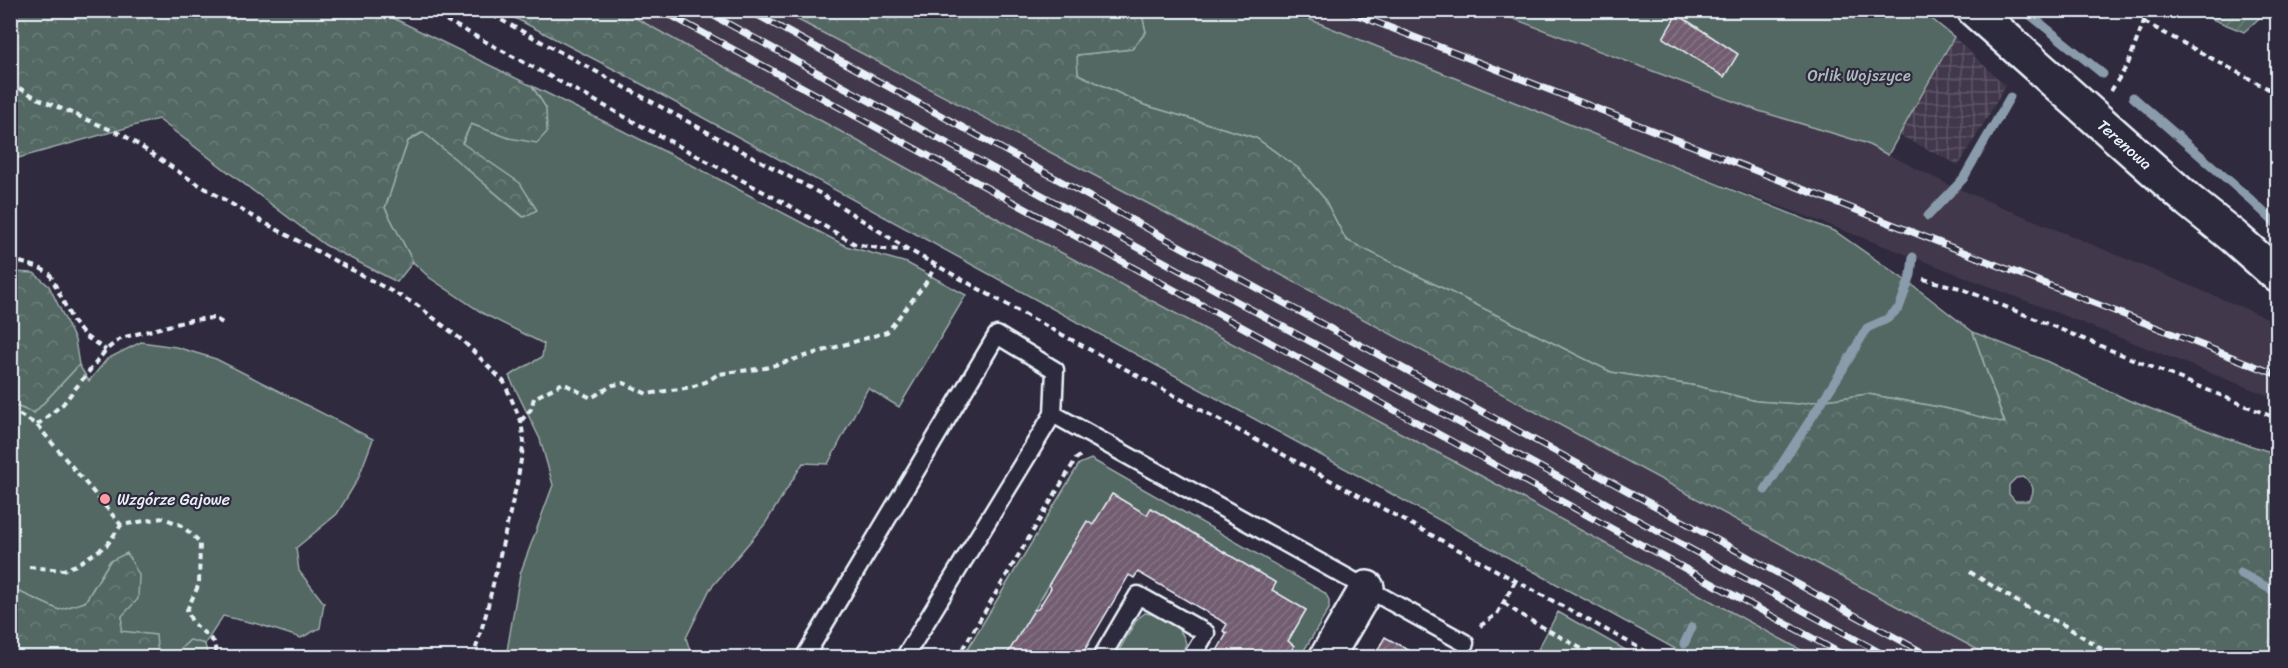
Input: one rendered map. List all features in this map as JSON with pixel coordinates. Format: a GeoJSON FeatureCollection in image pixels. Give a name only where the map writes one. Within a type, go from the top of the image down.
{"type":"FeatureCollection","features":[{"type":"Feature","properties":{"kind":"street","name":"Terenowa"},"geometry":{"type":"LineString","coordinates":[[1974,10],[2277,276]]}},
{"type":"Feature","properties":{"kind":"street"},"geometry":{"type":"LineString","coordinates":[[1326,657],[1367,588]]}},
{"type":"Feature","properties":{"kind":"lane"},"geometry":{"type":"LineString","coordinates":[[804,657],[997,335],[1055,370],[1053,414],[904,657]]}},
{"type":"Feature","properties":{"kind":"lane"},"geometry":{"type":"LineString","coordinates":[[1053,414],[1465,643]]}},
{"type":"Feature","properties":{"kind":"lane"},"geometry":{"type":"LineString","coordinates":[[1101,657],[1138,595],[1206,633],[1191,657]]}},
{"type":"Feature","properties":{"kind":"path"},"geometry":{"type":"LineString","coordinates":[[427,10],[788,205],[855,244],[883,249],[909,250]]}},
{"type":"Feature","properties":{"kind":"path"},"geometry":{"type":"LineString","coordinates":[[483,10],[782,172],[909,250],[1023,314],[1658,657]]}},
{"type":"Feature","properties":{"kind":"path"},"geometry":{"type":"LineString","coordinates":[[2110,93],[2128,64],[2148,10]]}},
{"type":"Feature","properties":{"kind":"path"},"geometry":{"type":"LineString","coordinates":[[2144,22],[2277,94]]}},
{"type":"Feature","properties":{"kind":"path"},"geometry":{"type":"LineString","coordinates":[[10,83],[49,104],[125,136],[188,178],[250,215],[417,305],[463,341],[504,382],[520,421],[524,442],[517,483],[486,614],[473,657]]}},
{"type":"Feature","properties":{"kind":"path"},"geometry":{"type":"LineString","coordinates":[[10,259],[40,268],[50,274],[73,322],[85,336],[106,350]]}},
{"type":"Feature","properties":{"kind":"path"},"geometry":{"type":"LineString","coordinates":[[520,421],[531,409],[534,398],[563,383],[591,398],[613,385],[624,384],[647,394],[668,391],[691,387],[708,381],[718,374],[765,368],[887,332],[925,284],[936,265]]}},
{"type":"Feature","properties":{"kind":"path"},"geometry":{"type":"LineString","coordinates":[[1923,279],[1960,288],[2277,419]]}},
{"type":"Feature","properties":{"kind":"path"},"geometry":{"type":"LineString","coordinates":[[37,425],[63,404],[106,350],[122,338],[191,320],[214,318],[226,325]]}},
{"type":"Feature","properties":{"kind":"path"},"geometry":{"type":"LineString","coordinates":[[10,409],[37,425],[121,525]]}},
{"type":"Feature","properties":{"kind":"path"},"geometry":{"type":"LineString","coordinates":[[957,657],[1076,459],[1086,452]]}},
{"type":"Feature","properties":{"kind":"path"},"geometry":{"type":"LineString","coordinates":[[30,567],[63,570],[76,565],[107,545],[121,525],[163,518],[181,525],[200,542],[199,584],[187,610],[192,622],[214,642],[217,657]]}},
{"type":"Feature","properties":{"kind":"path"},"geometry":{"type":"LineString","coordinates":[[1970,572],[2026,607],[2064,626],[2116,657]]}},
{"type":"Feature","properties":{"kind":"path"},"geometry":{"type":"LineString","coordinates":[[1465,643],[1476,629],[1497,614],[1516,580]]}},
{"type":"Feature","properties":{"kind":"path"},"geometry":{"type":"LineString","coordinates":[[1503,603],[1598,657]]}},
{"type":"Feature","properties":{"kind":"shaded area"},"geometry":{"type":"Polygon","coordinates":[[[501,11],[819,11],[2043,657],[1690,657],[623,74],[501,11]]]}},
{"type":"Feature","properties":{"kind":"shaded area"},"geometry":{"type":"Polygon","coordinates":[[[1268,11],[1493,11],[1759,111],[1865,143],[1947,184],[2277,322],[2277,399],[1947,270],[1268,11]]]}},
{"type":"Feature","properties":{"kind":"shaded area"},"geometry":{"type":"Polygon","coordinates":[[[1954,37],[2006,86],[1959,165],[1899,135],[1954,37]]]}},
{"type":"Feature","properties":{"kind":"green space"},"geometry":{"type":"Polygon","coordinates":[[[11,10],[379,11],[532,86],[546,108],[547,132],[537,143],[509,138],[471,124],[462,143],[520,183],[537,210],[524,217],[423,132],[408,141],[385,208],[413,262],[397,282],[325,245],[158,119],[11,160],[11,10]]]}},
{"type":"Feature","properties":{"kind":"green space"},"geometry":{"type":"Polygon","coordinates":[[[501,11],[623,11],[1013,227],[1461,465],[1814,657],[1690,657],[623,74],[501,11]]]}},
{"type":"Feature","properties":{"kind":"green space"},"geometry":{"type":"Polygon","coordinates":[[[781,11],[1141,11],[1146,32],[1132,49],[1077,55],[1078,74],[1144,105],[1256,138],[1298,168],[1324,198],[1346,240],[1611,372],[1697,386],[1756,401],[1798,404],[1868,394],[1944,408],[2005,423],[1973,332],[2044,360],[2128,400],[2230,439],[2277,454],[2277,657],[1991,657],[1166,213],[781,11]],[[2024,477],[2016,478],[2009,485],[2009,494],[2015,501],[2028,501],[2031,498],[2033,488],[2024,477]]]}},
{"type":"Feature","properties":{"kind":"green space"},"geometry":{"type":"Polygon","coordinates":[[[1141,11],[1289,11],[1836,232],[1915,287],[1973,332],[2005,424],[1944,408],[1868,394],[1798,404],[1756,401],[1697,386],[1611,372],[1346,240],[1324,198],[1298,168],[1256,138],[1144,105],[1078,74],[1076,55],[1132,49],[1146,32],[1141,11]]]}},
{"type":"Feature","properties":{"kind":"green space","name":"Orlik Wojszyce"},"geometry":{"type":"Polygon","coordinates":[[[1493,11],[1922,11],[1954,37],[1888,155],[1865,143],[1759,111],[1493,11]]]}},
{"type":"Feature","properties":{"kind":"green space"},"geometry":{"type":"Polygon","coordinates":[[[2192,11],[2267,11],[2244,32],[2192,11]]]}},
{"type":"Feature","properties":{"kind":"green space"},"geometry":{"type":"Polygon","coordinates":[[[532,86],[688,163],[846,246],[907,263],[966,295],[899,407],[868,388],[828,464],[803,463],[765,524],[710,589],[686,638],[692,657],[506,657],[520,574],[553,485],[540,439],[509,376],[542,357],[544,344],[484,314],[430,278],[413,262],[385,208],[408,141],[424,132],[523,217],[489,163],[462,144],[471,124],[509,138],[546,108],[532,86]]]}},
{"type":"Feature","properties":{"kind":"green space"},"geometry":{"type":"Polygon","coordinates":[[[11,272],[34,273],[49,286],[75,340],[79,365],[34,413],[11,404],[11,272]]]}},
{"type":"Feature","properties":{"kind":"green space"},"geometry":{"type":"Polygon","coordinates":[[[141,342],[176,347],[216,359],[373,439],[358,479],[337,514],[296,548],[299,571],[324,603],[320,628],[301,638],[258,624],[223,616],[205,644],[190,640],[175,654],[163,656],[157,647],[121,631],[122,616],[110,561],[85,602],[59,610],[13,589],[10,573],[10,404],[34,413],[79,365],[89,381],[107,359],[141,342]]]}},
{"type":"Feature","properties":{"kind":"green space"},"geometry":{"type":"Polygon","coordinates":[[[1091,459],[1325,593],[1329,600],[1329,609],[1300,657],[1287,657],[1294,646],[1288,641],[1306,610],[1272,590],[1276,583],[1151,508],[1147,515],[1112,494],[1093,525],[1087,522],[1006,657],[962,658],[1079,464],[1091,459]]]}},
{"type":"Feature","properties":{"kind":"green space"},"geometry":{"type":"Polygon","coordinates":[[[127,553],[139,575],[138,599],[122,616],[121,631],[156,635],[157,647],[163,656],[175,654],[190,640],[205,644],[208,657],[11,657],[11,573],[13,589],[59,610],[85,602],[110,561],[127,553]]]}},
{"type":"Feature","properties":{"kind":"green space"},"geometry":{"type":"Polygon","coordinates":[[[1558,612],[1638,657],[1534,657],[1558,612]]]}},
{"type":"Feature","properties":{"kind":"green space"},"geometry":{"type":"Polygon","coordinates":[[[1145,613],[1164,619],[1181,633],[1186,644],[1180,657],[1115,657],[1137,619],[1145,613]]]}},
{"type":"Feature","properties":{"kind":"building"},"geometry":{"type":"Polygon","coordinates":[[[1677,14],[1738,54],[1724,77],[1663,38],[1677,14]]]}},
{"type":"Feature","properties":{"kind":"building"},"geometry":{"type":"Polygon","coordinates":[[[1112,494],[1147,515],[1151,508],[1276,583],[1272,590],[1306,610],[1288,641],[1294,646],[1287,658],[1213,658],[1227,633],[1223,631],[1227,624],[1138,572],[1134,578],[1129,575],[1080,658],[1005,658],[1034,610],[1038,609],[1051,588],[1049,584],[1087,521],[1093,525],[1112,494]]]}},
{"type":"Feature","properties":{"kind":"building"},"geometry":{"type":"Polygon","coordinates":[[[1385,637],[1410,651],[1406,658],[1373,658],[1385,637]]]}},
{"type":"Feature","properties":{"kind":"waterway"},"geometry":{"type":"LineString","coordinates":[[2024,10],[2103,74]]}},
{"type":"Feature","properties":{"kind":"waterway"},"geometry":{"type":"LineString","coordinates":[[1928,216],[1963,179],[2010,97]]}},
{"type":"Feature","properties":{"kind":"waterway"},"geometry":{"type":"LineString","coordinates":[[2133,97],[2278,226]]}},
{"type":"Feature","properties":{"kind":"waterway"},"geometry":{"type":"LineString","coordinates":[[1765,490],[1867,328],[1887,319],[1899,308],[1911,275],[1913,257]]}},
{"type":"Feature","properties":{"kind":"waterway"},"geometry":{"type":"LineString","coordinates":[[2240,573],[2278,593]]}},
{"type":"Feature","properties":{"kind":"waterway"},"geometry":{"type":"LineString","coordinates":[[1684,644],[1692,627]]}},
{"type":"Feature","properties":{"kind":"railway"},"geometry":{"type":"LineString","coordinates":[[661,10],[1849,658]]}},
{"type":"Feature","properties":{"kind":"railway"},"geometry":{"type":"LineString","coordinates":[[703,10],[1890,658]]}},
{"type":"Feature","properties":{"kind":"railway"},"geometry":{"type":"LineString","coordinates":[[748,10],[1933,658]]}},
{"type":"Feature","properties":{"kind":"railway"},"geometry":{"type":"LineString","coordinates":[[1345,10],[2278,375]]}},
{"type":"Feature","properties":{"kind":"place","name":"Wzgórze Gajowe"},"geometry":{"type":"Point","coordinates":[105,499]}}]}
